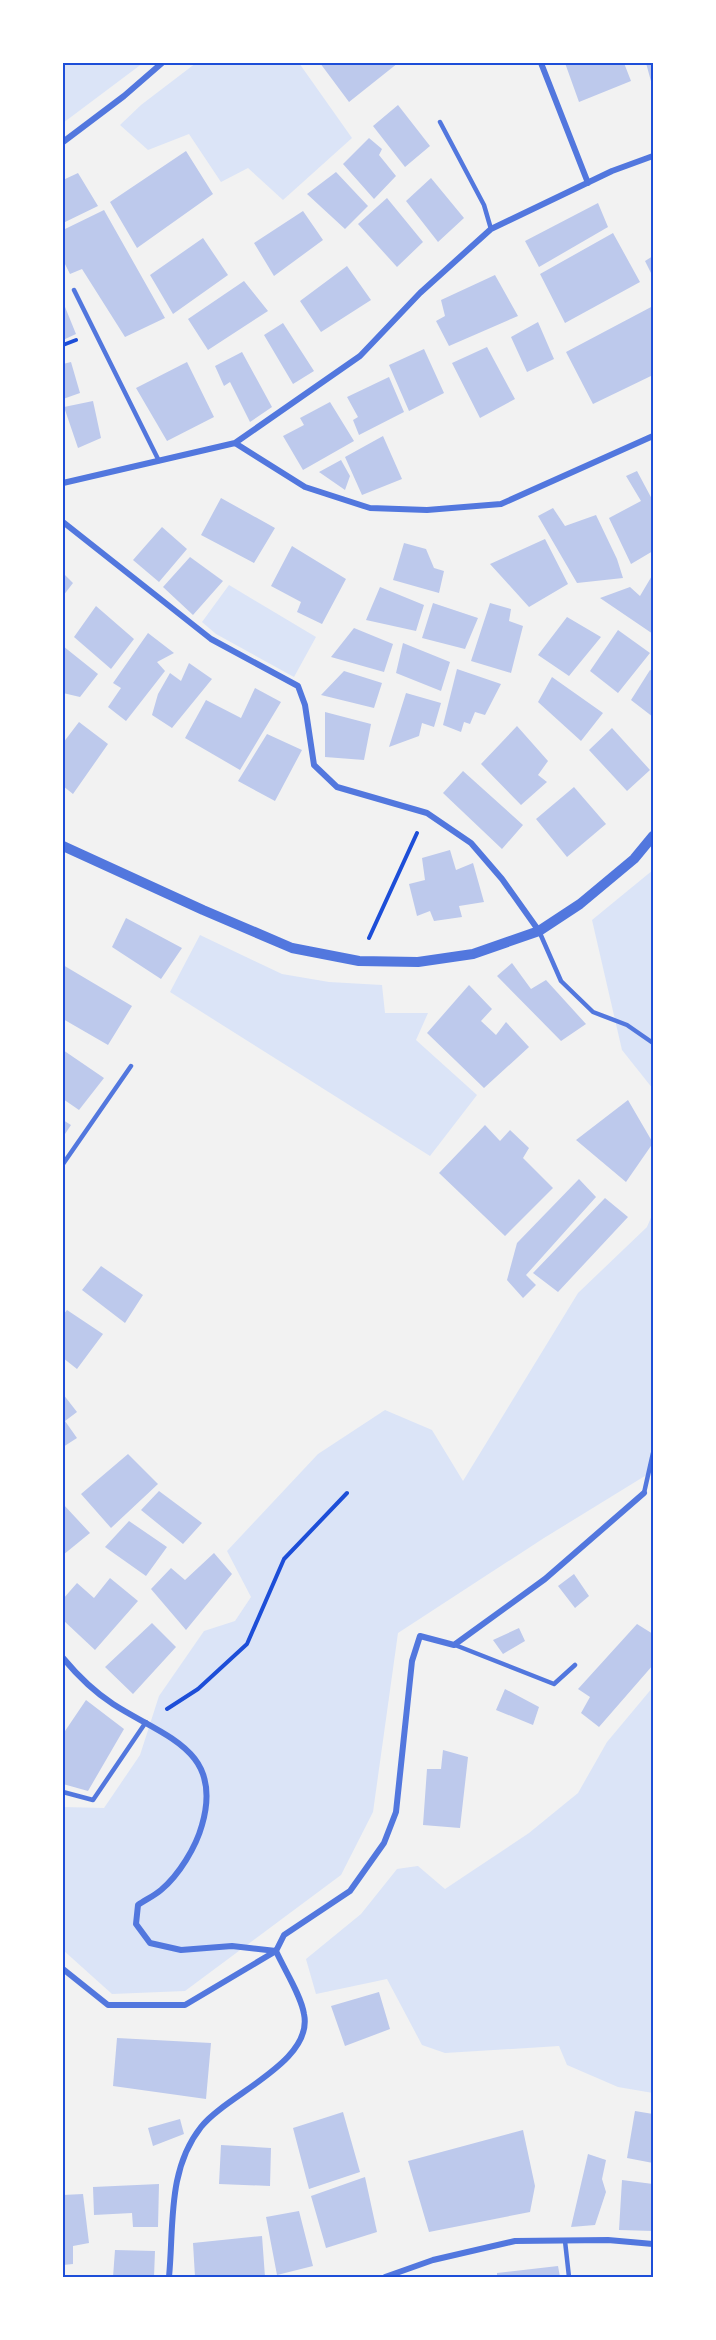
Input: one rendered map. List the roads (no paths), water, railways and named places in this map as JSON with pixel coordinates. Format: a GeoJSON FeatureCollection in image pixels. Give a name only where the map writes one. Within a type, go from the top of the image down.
{"type":"FeatureCollection","features":[{"type":"Feature","properties":{"kind":"street"},"geometry":{"type":"LineString","coordinates":[[63,142],[124,96],[162,63]]}},
{"type":"Feature","properties":{"kind":"street"},"geometry":{"type":"LineString","coordinates":[[541,63],[588,183]]}},
{"type":"Feature","properties":{"kind":"street"},"geometry":{"type":"LineString","coordinates":[[63,483],[236,443],[360,356],[420,293],[491,229],[588,183],[653,156]]}},
{"type":"Feature","properties":{"kind":"street"},"geometry":{"type":"LineString","coordinates":[[236,443],[305,487],[370,508],[427,510],[501,504],[653,436]]}},
{"type":"Feature","properties":{"kind":"street"},"geometry":{"type":"LineString","coordinates":[[63,522],[211,639],[298,686],[305,705],[314,765],[337,787],[427,813],[471,843],[502,879],[539,931]]}},
{"type":"Feature","properties":{"kind":"street"},"geometry":{"type":"LineString","coordinates":[[63,846],[292,948],[359,961],[418,962],[473,954],[539,931],[580,904],[634,859],[653,836]]}},
{"type":"Feature","properties":{"kind":"street"},"geometry":{"type":"LineString","coordinates":[[63,1969],[108,2005],[185,2005],[276,1951],[284,1935],[350,1891],[384,1843],[396,1812],[412,1661],[420,1636],[454,1645],[545,1579],[644,1493]]}},
{"type":"Feature","properties":{"kind":"street"},"geometry":{"type":"LineString","coordinates":[[63,1658],[86,1684],[113,1704],[190,1750],[204,1774],[208,1806],[198,1838],[176,1873],[161,1890],[138,1905],[135,1924],[150,1943],[181,1950],[232,1946],[276,1951]]}},
{"type":"Feature","properties":{"kind":"street"},"geometry":{"type":"LineString","coordinates":[[169,2277],[173,2198],[180,2164],[201,2127],[290,2056],[301,2039],[306,2024],[304,2011],[276,1951]]}},
{"type":"Feature","properties":{"kind":"street"},"geometry":{"type":"LineString","coordinates":[[385,2277],[433,2260],[515,2241],[608,2240],[653,2244]]}},
{"type":"Feature","properties":{"kind":"lane"},"geometry":{"type":"LineString","coordinates":[[440,122],[484,205],[491,229]]}},
{"type":"Feature","properties":{"kind":"lane"},"geometry":{"type":"LineString","coordinates":[[74,290],[159,461]]}},
{"type":"Feature","properties":{"kind":"lane"},"geometry":{"type":"LineString","coordinates":[[539,931],[561,981],[593,1012],[627,1025],[653,1043]]}},
{"type":"Feature","properties":{"kind":"lane"},"geometry":{"type":"LineString","coordinates":[[63,1164],[131,1066]]}},
{"type":"Feature","properties":{"kind":"lane"},"geometry":{"type":"LineString","coordinates":[[644,1493],[653,1453]]}},
{"type":"Feature","properties":{"kind":"lane"},"geometry":{"type":"LineString","coordinates":[[454,1645],[554,1684],[575,1665]]}},
{"type":"Feature","properties":{"kind":"lane"},"geometry":{"type":"LineString","coordinates":[[63,1792],[93,1800],[146,1722]]}},
{"type":"Feature","properties":{"kind":"lane"},"geometry":{"type":"LineString","coordinates":[[565,2241],[569,2277]]}}]}
